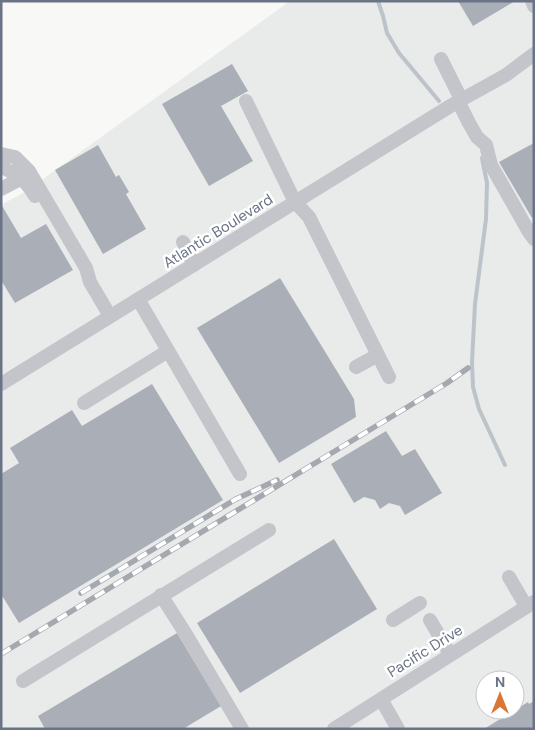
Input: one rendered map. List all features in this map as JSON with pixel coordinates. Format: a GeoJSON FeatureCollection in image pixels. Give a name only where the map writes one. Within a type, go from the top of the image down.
{"type":"FeatureCollection","features":[{"type":"Feature","properties":{"kind":"street"},"geometry":{"type":"LineString","coordinates":[[532,1],[534,6]]}},
{"type":"Feature","properties":{"kind":"street","name":"Atlantic Boulevard"},"geometry":{"type":"LineString","coordinates":[[1,384],[457,102],[506,75],[534,54]]}},
{"type":"Feature","properties":{"kind":"street"},"geometry":{"type":"LineString","coordinates":[[441,59],[457,102],[477,137],[486,145],[490,165],[534,239]]}},
{"type":"Feature","properties":{"kind":"street"},"geometry":{"type":"LineString","coordinates":[[246,101],[295,202],[309,218],[389,377]]}},
{"type":"Feature","properties":{"kind":"street"},"geometry":{"type":"LineString","coordinates":[[1,154],[15,157],[26,174],[30,188],[79,275],[90,282],[110,316]]}},
{"type":"Feature","properties":{"kind":"street"},"geometry":{"type":"LineString","coordinates":[[1,166],[26,174]]}},
{"type":"Feature","properties":{"kind":"street"},"geometry":{"type":"LineString","coordinates":[[1,190],[26,174]]}},
{"type":"Feature","properties":{"kind":"street"},"geometry":{"type":"LineString","coordinates":[[183,242],[194,265]]}},
{"type":"Feature","properties":{"kind":"street"},"geometry":{"type":"LineString","coordinates":[[138,299],[240,474]]}},
{"type":"Feature","properties":{"kind":"street"},"geometry":{"type":"LineString","coordinates":[[84,403],[168,351]]}},
{"type":"Feature","properties":{"kind":"street"},"geometry":{"type":"LineString","coordinates":[[356,367],[378,355]]}},
{"type":"Feature","properties":{"kind":"street"},"geometry":{"type":"LineString","coordinates":[[23,680],[269,530]]}},
{"type":"Feature","properties":{"kind":"street"},"geometry":{"type":"LineString","coordinates":[[509,578],[530,604]]}},
{"type":"Feature","properties":{"kind":"street"},"geometry":{"type":"LineString","coordinates":[[161,595],[188,636],[242,729]]}},
{"type":"Feature","properties":{"kind":"street"},"geometry":{"type":"LineString","coordinates":[[393,620],[420,604]]}},
{"type":"Feature","properties":{"kind":"street","name":"Pacific Drive"},"geometry":{"type":"LineString","coordinates":[[334,729],[530,604]]}},
{"type":"Feature","properties":{"kind":"street"},"geometry":{"type":"LineString","coordinates":[[430,620],[450,654]]}},
{"type":"Feature","properties":{"kind":"street"},"geometry":{"type":"LineString","coordinates":[[381,699],[398,729]]}},
{"type":"Feature","properties":{"kind":"shaded area"},"geometry":{"type":"Polygon","coordinates":[[[290,1],[534,1],[534,729],[1,729],[1,205],[25,192],[290,1]]]}},
{"type":"Feature","properties":{"kind":"building"},"geometry":{"type":"Polygon","coordinates":[[[458,1],[515,1],[473,26],[458,1]]]}},
{"type":"Feature","properties":{"kind":"building"},"geometry":{"type":"Polygon","coordinates":[[[232,64],[248,91],[221,106],[253,161],[209,186],[162,104],[232,64]]]}},
{"type":"Feature","properties":{"kind":"building"},"geometry":{"type":"Polygon","coordinates":[[[534,143],[534,216],[532,218],[499,162],[534,143]]]}},
{"type":"Feature","properties":{"kind":"building"},"geometry":{"type":"Polygon","coordinates":[[[98,145],[116,177],[119,175],[129,192],[126,194],[146,229],[103,254],[55,170],[98,145]]]}},
{"type":"Feature","properties":{"kind":"building"},"geometry":{"type":"Polygon","coordinates":[[[1,204],[21,238],[46,224],[73,270],[15,303],[1,280],[1,204]]]}},
{"type":"Feature","properties":{"kind":"building"},"geometry":{"type":"Polygon","coordinates":[[[280,278],[354,399],[356,417],[279,463],[197,328],[280,278]]]}},
{"type":"Feature","properties":{"kind":"building"},"geometry":{"type":"Polygon","coordinates":[[[152,384],[223,500],[19,623],[1,594],[1,474],[19,463],[10,448],[72,410],[82,426],[152,384]]]}},
{"type":"Feature","properties":{"kind":"building"},"geometry":{"type":"Polygon","coordinates":[[[386,431],[402,456],[415,449],[442,493],[405,515],[400,506],[389,503],[380,509],[375,500],[364,497],[354,503],[331,464],[386,431]]]}},
{"type":"Feature","properties":{"kind":"building"},"geometry":{"type":"Polygon","coordinates":[[[334,539],[377,609],[240,693],[197,623],[334,539]]]}},
{"type":"Feature","properties":{"kind":"building"},"geometry":{"type":"Polygon","coordinates":[[[177,633],[221,706],[183,729],[45,729],[38,716],[177,633]]]}},
{"type":"Feature","properties":{"kind":"building"},"geometry":{"type":"Polygon","coordinates":[[[534,701],[534,729],[484,729],[499,720],[525,720],[525,704],[528,702],[529,704],[534,701]]]}},
{"type":"Feature","properties":{"kind":"waterway"},"geometry":{"type":"LineString","coordinates":[[378,1],[387,33],[399,53],[439,101]]}},
{"type":"Feature","properties":{"kind":"waterway"},"geometry":{"type":"LineString","coordinates":[[482,158],[487,183],[486,219],[475,304],[472,362],[473,387],[479,409],[505,465]]}},
{"type":"Feature","properties":{"kind":"railway"},"geometry":{"type":"LineString","coordinates":[[1,654],[447,383],[468,368]]}},
{"type":"Feature","properties":{"kind":"railway"},"geometry":{"type":"LineString","coordinates":[[81,593],[236,499],[277,480]]}}]}
